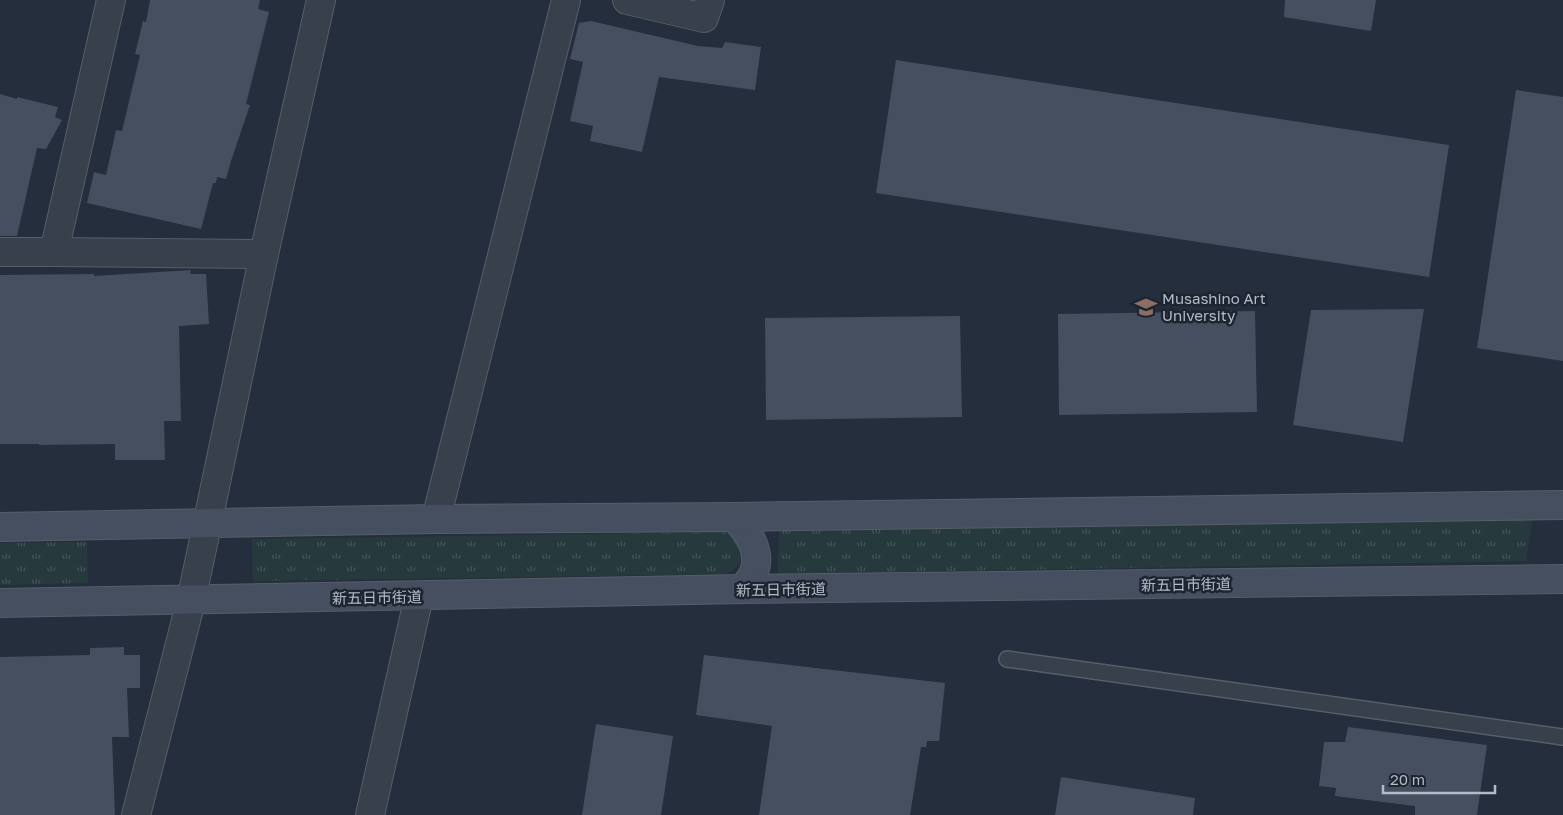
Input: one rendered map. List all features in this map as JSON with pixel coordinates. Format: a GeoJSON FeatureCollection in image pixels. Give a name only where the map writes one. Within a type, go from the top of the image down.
{"type":"FeatureCollection","features":[{"type":"Feature","properties":{"kind":"street"},"geometry":{"type":"LineString","coordinates":[[54,252],[111,0]]}},
{"type":"Feature","properties":{"kind":"street"},"geometry":{"type":"LineString","coordinates":[[136,815],[191,601],[264,254],[321,0]]}},
{"type":"Feature","properties":{"kind":"street"},"geometry":{"type":"LineString","coordinates":[[436,519],[566,0]]}},
{"type":"Feature","properties":{"kind":"street"},"geometry":{"type":"LineString","coordinates":[[627,0],[704,18],[710,0]]}},
{"type":"Feature","properties":{"kind":"street"},"geometry":{"type":"LineString","coordinates":[[0,252],[264,254]]}},
{"type":"Feature","properties":{"kind":"street"},"geometry":{"type":"LineString","coordinates":[[0,527],[436,519],[734,517],[1563,505]]}},
{"type":"Feature","properties":{"kind":"street"},"geometry":{"type":"LineString","coordinates":[[734,517],[752,541],[756,559],[754,573],[743,590]]}},
{"type":"Feature","properties":{"kind":"street","name":"新五日市街道"},"geometry":{"type":"LineString","coordinates":[[0,604],[743,590],[1563,579]]}},
{"type":"Feature","properties":{"kind":"street"},"geometry":{"type":"LineString","coordinates":[[370,815],[419,596]]}},
{"type":"Feature","properties":{"kind":"lane"},"geometry":{"type":"LineString","coordinates":[[1008,659],[1563,737]]}},
{"type":"Feature","properties":{"kind":"green space"},"geometry":{"type":"Polygon","coordinates":[[[1533,519],[1526,561],[778,574],[779,531],[1533,519]]]}},
{"type":"Feature","properties":{"kind":"green space"},"geometry":{"type":"Polygon","coordinates":[[[725,532],[738,541],[742,547],[742,553],[741,560],[737,566],[723,574],[253,581],[252,539],[725,532]]]}},
{"type":"Feature","properties":{"kind":"green space"},"geometry":{"type":"Polygon","coordinates":[[[87,542],[88,583],[0,585],[0,543],[87,542]]]}},
{"type":"Feature","properties":{"kind":"building"},"geometry":{"type":"Polygon","coordinates":[[[150,0],[260,0],[258,9],[269,12],[246,104],[250,105],[226,179],[217,177],[216,183],[213,183],[201,229],[87,203],[94,172],[106,175],[116,130],[122,131],[140,55],[135,54],[143,21],[146,22],[150,0]]]}},
{"type":"Feature","properties":{"kind":"building"},"geometry":{"type":"Polygon","coordinates":[[[1285,0],[1376,0],[1371,31],[1284,17],[1285,0]]]}},
{"type":"Feature","properties":{"kind":"building"},"geometry":{"type":"Polygon","coordinates":[[[591,21],[698,46],[722,48],[725,42],[761,47],[755,90],[659,77],[642,152],[590,141],[593,126],[570,121],[583,62],[570,59],[579,23],[591,21]]]}},
{"type":"Feature","properties":{"kind":"building"},"geometry":{"type":"Polygon","coordinates":[[[896,60],[1449,145],[1429,277],[876,193],[896,60]]]}},
{"type":"Feature","properties":{"kind":"building"},"geometry":{"type":"Polygon","coordinates":[[[1516,90],[1563,97],[1563,361],[1477,348],[1516,90]]]}},
{"type":"Feature","properties":{"kind":"building"},"geometry":{"type":"Polygon","coordinates":[[[0,94],[58,107],[55,117],[62,120],[46,149],[37,148],[17,236],[0,236],[0,94]]]}},
{"type":"Feature","properties":{"kind":"building"},"geometry":{"type":"Polygon","coordinates":[[[191,270],[190,274],[206,274],[209,324],[179,326],[181,421],[164,421],[165,460],[115,460],[115,444],[0,444],[0,275],[94,274],[94,276],[191,270]]]}},
{"type":"Feature","properties":{"kind":"building"},"geometry":{"type":"Polygon","coordinates":[[[1424,309],[1403,442],[1293,425],[1311,310],[1424,309]]]}},
{"type":"Feature","properties":{"kind":"building"},"geometry":{"type":"Polygon","coordinates":[[[1255,311],[1257,412],[1059,415],[1058,314],[1255,311]]]}},
{"type":"Feature","properties":{"kind":"building"},"geometry":{"type":"Polygon","coordinates":[[[960,316],[962,417],[766,420],[765,318],[960,316]]]}},
{"type":"Feature","properties":{"kind":"building"},"geometry":{"type":"Polygon","coordinates":[[[124,647],[124,655],[140,655],[140,688],[127,688],[129,737],[112,737],[115,815],[0,815],[0,657],[90,655],[90,648],[124,647]]]}},
{"type":"Feature","properties":{"kind":"building"},"geometry":{"type":"Polygon","coordinates":[[[704,655],[945,683],[939,741],[927,741],[926,747],[921,747],[910,815],[759,815],[772,726],[696,715],[704,655]]]}},
{"type":"Feature","properties":{"kind":"building"},"geometry":{"type":"Polygon","coordinates":[[[596,724],[673,736],[661,815],[582,815],[596,724]]]}},
{"type":"Feature","properties":{"kind":"building"},"geometry":{"type":"Polygon","coordinates":[[[1348,727],[1487,745],[1477,815],[1415,815],[1415,806],[1335,796],[1336,788],[1319,786],[1324,742],[1345,742],[1348,727]]]}},
{"type":"Feature","properties":{"kind":"building"},"geometry":{"type":"Polygon","coordinates":[[[1061,777],[1195,798],[1193,815],[1055,815],[1061,777]]]}},
{"type":"Feature","properties":{"kind":"place","name":"Musashino Art University"},"geometry":{"type":"Point","coordinates":[1146,307]}}]}
